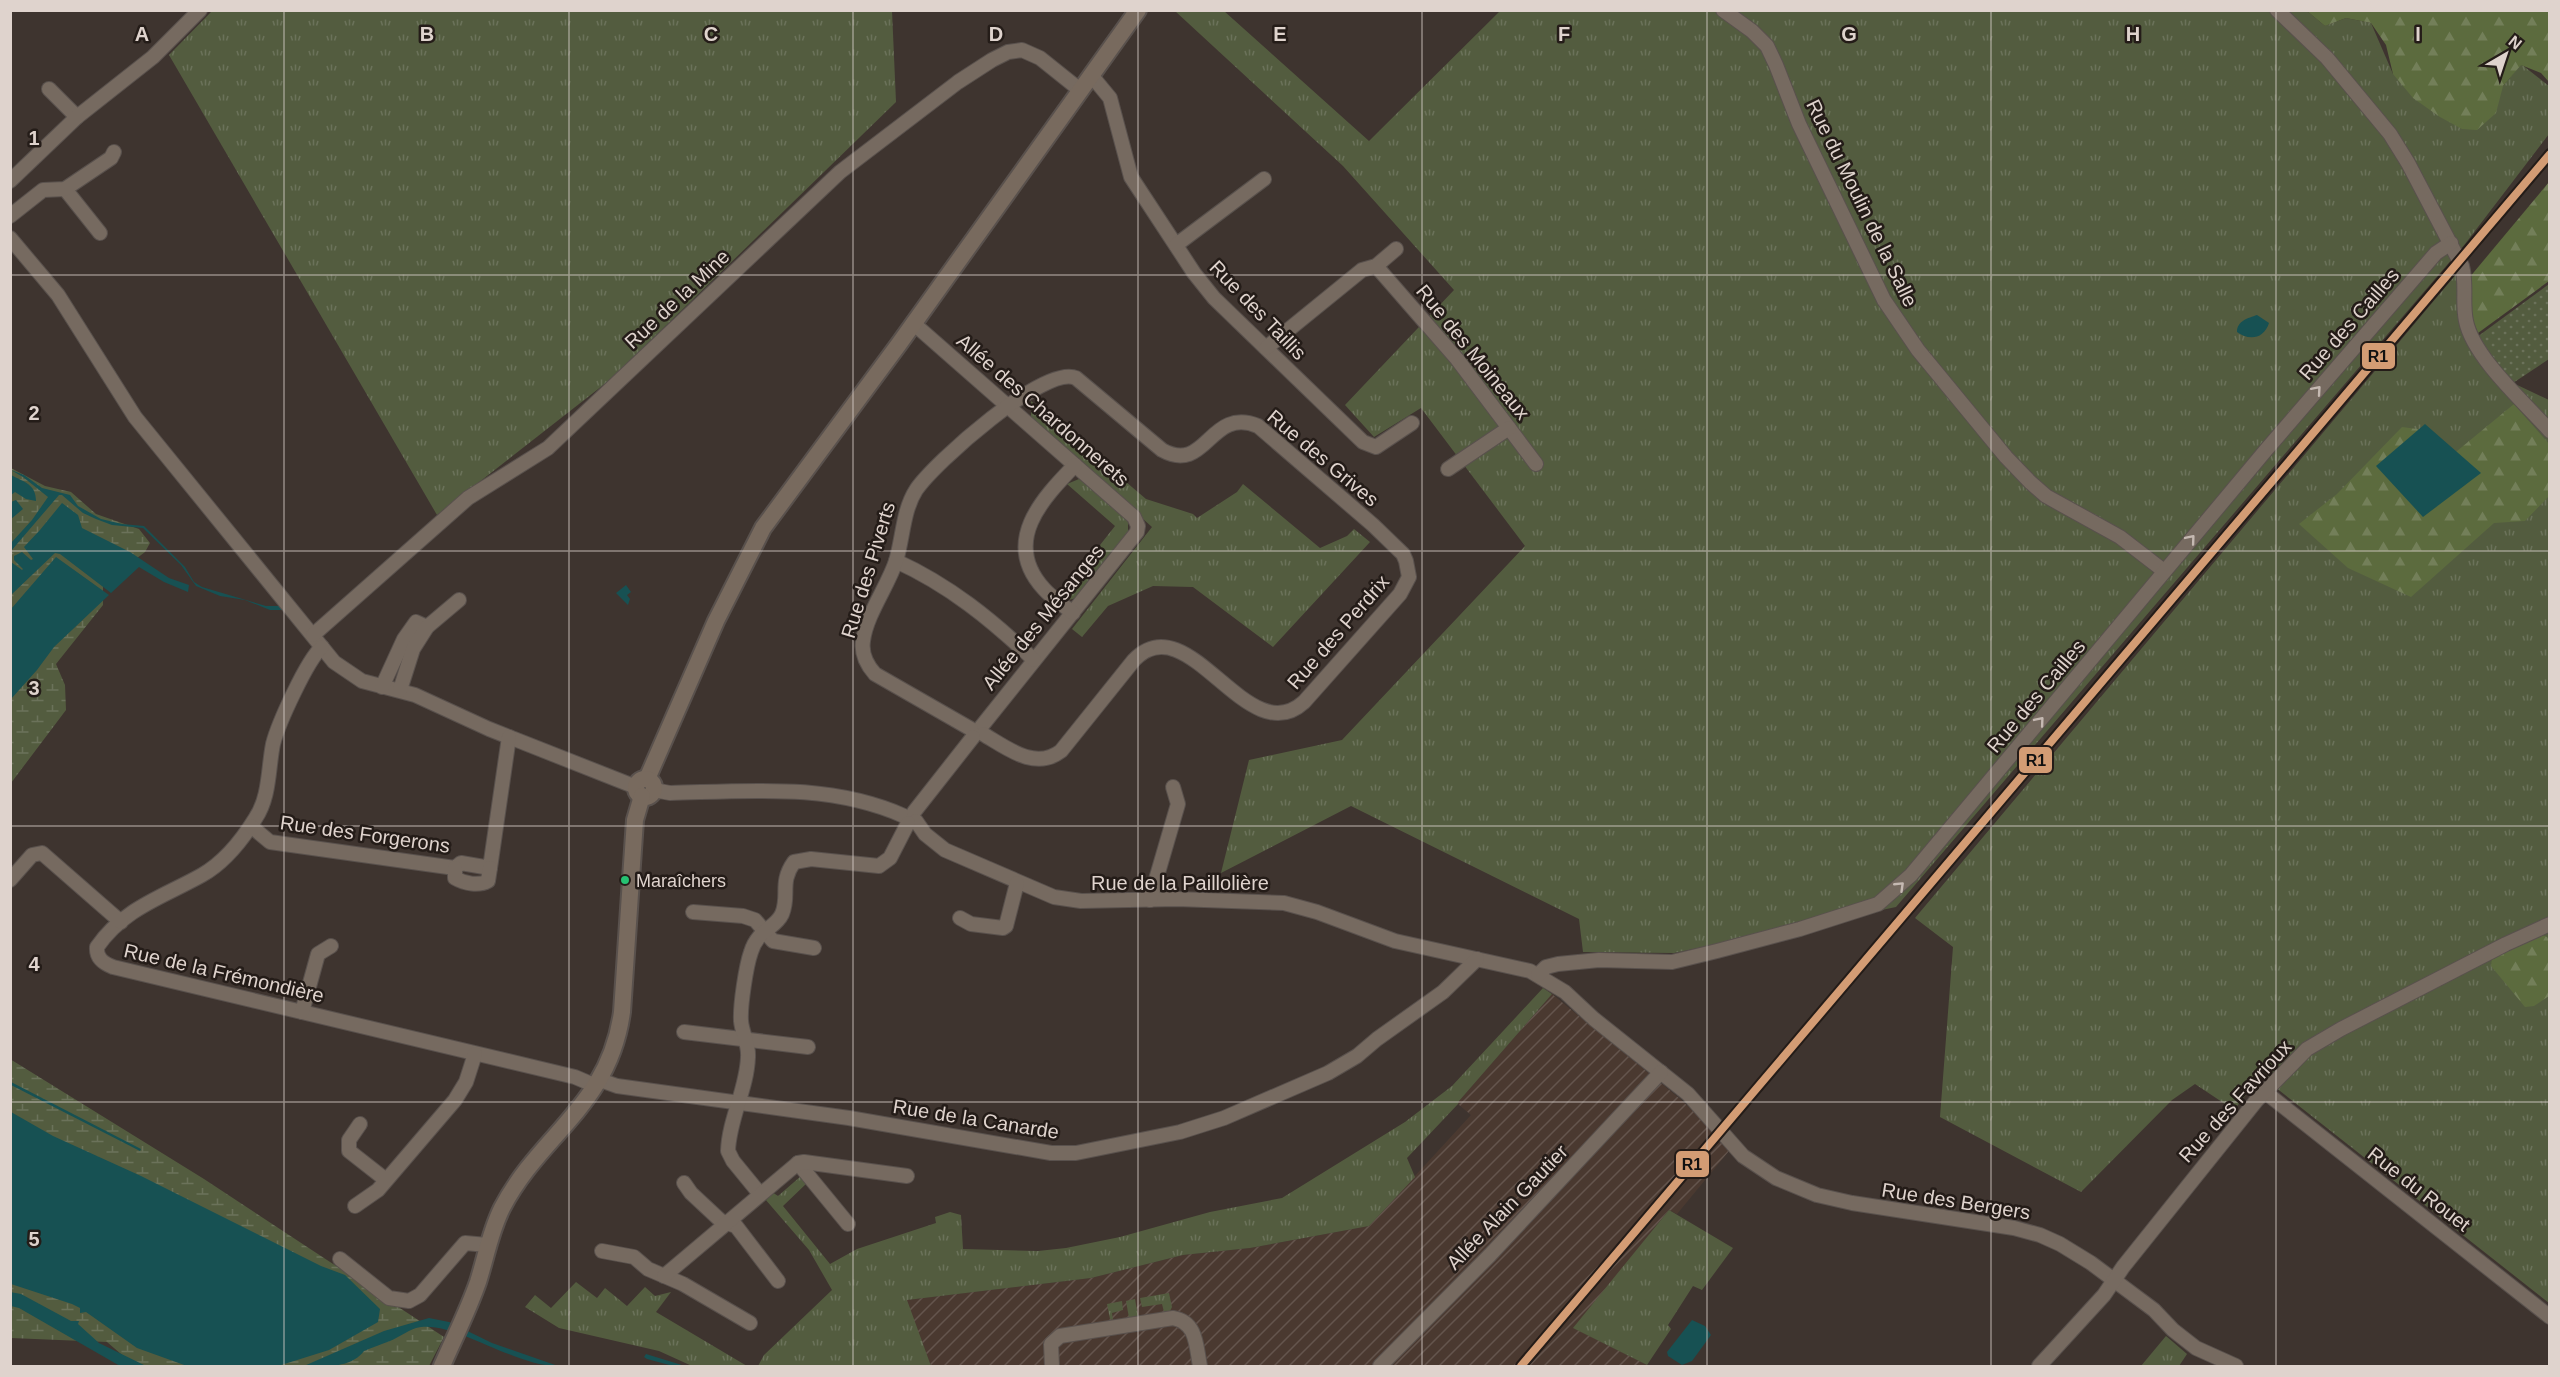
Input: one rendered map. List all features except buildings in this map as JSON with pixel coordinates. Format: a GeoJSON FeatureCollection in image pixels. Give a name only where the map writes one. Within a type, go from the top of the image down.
{"type":"FeatureCollection","features":[{"type":"Feature","properties":{"kind":"main road"},"geometry":{"type":"LineString","coordinates":[[442,1366],[463,1321],[478,1280],[487,1245],[500,1213],[511,1193],[598,1083],[618,1040],[634,830],[645,788],[716,621],[763,528],[1138,10]]}},
{"type":"Feature","properties":{"kind":"street"},"geometry":{"type":"LineString","coordinates":[[10,181],[77,117],[153,57],[200,10]]}},
{"type":"Feature","properties":{"kind":"street","name":"Rue du Moulin de la Salle"},"geometry":{"type":"LineString","coordinates":[[1723,10],[1752,31],[1767,46],[1799,124],[1878,290],[1918,350],[2006,457],[2030,482],[2046,496],[2120,537],[2164,571]]}},
{"type":"Feature","properties":{"kind":"street"},"geometry":{"type":"LineString","coordinates":[[2277,10],[2327,58],[2390,134],[2409,163],[2451,243],[2464,276],[2466,320],[2470,336],[2484,357],[2550,431]]}},
{"type":"Feature","properties":{"kind":"street","name":"Rue de la Mine"},"geometry":{"type":"LineString","coordinates":[[313,635],[468,498],[548,448],[840,172],[958,82],[992,60],[1022,50],[1040,58],[1080,90]]}},
{"type":"Feature","properties":{"kind":"street","name":"Rue des Taillis"},"geometry":{"type":"LineString","coordinates":[[1091,75],[1110,98],[1131,177],[1214,298],[1363,442],[1376,447],[1412,423]]}},
{"type":"Feature","properties":{"kind":"street"},"geometry":{"type":"LineString","coordinates":[[49,89],[77,117]]}},
{"type":"Feature","properties":{"kind":"street"},"geometry":{"type":"LineString","coordinates":[[10,216],[42,190],[65,189],[111,158],[114,152]]}},
{"type":"Feature","properties":{"kind":"street"},"geometry":{"type":"LineString","coordinates":[[1176,245],[1264,179]]}},
{"type":"Feature","properties":{"kind":"street"},"geometry":{"type":"LineString","coordinates":[[65,189],[100,233]]}},
{"type":"Feature","properties":{"kind":"street","name":"Rue de la Paillolière"},"geometry":{"type":"LineString","coordinates":[[10,238],[58,295],[135,417],[313,635],[318,650],[362,681],[400,690],[435,703],[509,737],[645,788],[670,793],[799,790],[828,793],[870,802],[910,818],[945,850],[1017,883],[1067,900],[1234,899],[1284,903],[1325,915],[1395,941],[1517,968],[1538,975],[1565,992],[1594,1019],[1688,1094],[1721,1131]]}},
{"type":"Feature","properties":{"kind":"street","name":"Rue des Cailles"},"geometry":{"type":"LineString","coordinates":[[1538,975],[1546,967],[1558,964],[1599,960],[1672,962],[1800,929],[1885,900],[1911,875],[2164,571],[2436,253],[2451,243]]}},
{"type":"Feature","properties":{"kind":"street"},"geometry":{"type":"LineString","coordinates":[[1266,348],[1362,270],[1376,266],[1396,249]]}},
{"type":"Feature","properties":{"kind":"street","name":"Rue des Moineaux"},"geometry":{"type":"LineString","coordinates":[[1376,266],[1457,359],[1536,464]]}},
{"type":"Feature","properties":{"kind":"street","name":"Allée des Chardonnerets"},"geometry":{"type":"LineString","coordinates":[[913,322],[1134,516],[1138,526],[1137,532]]}},
{"type":"Feature","properties":{"kind":"street","name":"Rue des Grives"},"geometry":{"type":"LineString","coordinates":[[1008,405],[1062,375],[1070,375],[1087,386],[1162,450],[1175,456],[1192,453],[1201,448],[1221,427],[1234,421],[1245,421],[1265,431],[1373,525]]}},
{"type":"Feature","properties":{"kind":"street"},"geometry":{"type":"LineString","coordinates":[[989,388],[993,416]]}},
{"type":"Feature","properties":{"kind":"street"},"geometry":{"type":"LineString","coordinates":[[1026,421],[1027,394]]}},
{"type":"Feature","properties":{"kind":"street","name":"Rue des Piverts"},"geometry":{"type":"LineString","coordinates":[[977,732],[882,680],[865,659],[863,642],[864,634],[896,561],[908,508],[915,492],[927,477],[1008,405]]}},
{"type":"Feature","properties":{"kind":"street"},"geometry":{"type":"LineString","coordinates":[[1448,469],[1509,428]]}},
{"type":"Feature","properties":{"kind":"street"},"geometry":{"type":"LineString","coordinates":[[1073,613],[1040,584],[1033,574],[1026,549],[1029,522],[1038,506],[1075,465]]}},
{"type":"Feature","properties":{"kind":"street","name":"Rue des Perdrix"},"geometry":{"type":"LineString","coordinates":[[977,732],[1029,759],[1045,760],[1053,757],[1061,751],[1134,660],[1149,648],[1156,646],[1167,647],[1185,655],[1247,701],[1266,712],[1282,714],[1292,711],[1304,702],[1407,584],[1409,577],[1406,561],[1373,525]]}},
{"type":"Feature","properties":{"kind":"street","name":"Allée des Mésanges"},"geometry":{"type":"LineString","coordinates":[[764,930],[777,922],[783,913],[786,873],[794,862],[811,859],[879,866],[890,858],[910,818],[1137,532]]}},
{"type":"Feature","properties":{"kind":"street"},"geometry":{"type":"LineString","coordinates":[[896,561],[938,583],[982,613],[1034,660]]}},
{"type":"Feature","properties":{"kind":"street"},"geometry":{"type":"LineString","coordinates":[[400,690],[413,649],[427,627],[459,600]]}},
{"type":"Feature","properties":{"kind":"street"},"geometry":{"type":"LineString","coordinates":[[382,687],[404,639],[416,622],[427,627]]}},
{"type":"Feature","properties":{"kind":"street","name":"Rue de la Frémondière"},"geometry":{"type":"LineString","coordinates":[[318,650],[307,664],[275,740],[264,802],[251,826],[226,854],[202,874],[133,911],[97,947],[97,954],[106,964],[598,1083]]}},
{"type":"Feature","properties":{"kind":"street","name":"Rue des Forgerons"},"geometry":{"type":"LineString","coordinates":[[251,826],[270,842],[455,868],[461,863],[490,868],[509,737]]}},
{"type":"Feature","properties":{"kind":"street"},"geometry":{"type":"LineString","coordinates":[[1150,900],[1178,804],[1173,787]]}},
{"type":"Feature","properties":{"kind":"street"},"geometry":{"type":"LineString","coordinates":[[10,880],[32,855],[42,853],[121,922]]}},
{"type":"Feature","properties":{"kind":"street"},"geometry":{"type":"LineString","coordinates":[[960,918],[971,924],[1003,928],[1006,926],[1017,883]]}},
{"type":"Feature","properties":{"kind":"street"},"geometry":{"type":"LineString","coordinates":[[693,912],[743,916],[755,920],[773,940],[814,948]]}},
{"type":"Feature","properties":{"kind":"street","name":"Rue des Favrioux"},"geometry":{"type":"LineString","coordinates":[[2039,1366],[2104,1295],[2207,1160],[2265,1092],[2307,1049],[2506,944],[2550,924]]}},
{"type":"Feature","properties":{"kind":"street"},"geometry":{"type":"LineString","coordinates":[[760,1194],[728,1151],[748,1056],[747,1041],[741,1021],[750,954],[754,942],[764,930]]}},
{"type":"Feature","properties":{"kind":"street"},"geometry":{"type":"LineString","coordinates":[[302,1012],[318,954],[331,946]]}},
{"type":"Feature","properties":{"kind":"street","name":"Rue de la Canarde"},"geometry":{"type":"LineString","coordinates":[[598,1083],[849,1118],[1051,1153],[1076,1153],[1180,1132],[1224,1118],[1328,1073],[1357,1056],[1443,992],[1477,959]]}},
{"type":"Feature","properties":{"kind":"street"},"geometry":{"type":"LineString","coordinates":[[684,1032],[808,1047]]}},
{"type":"Feature","properties":{"kind":"street"},"geometry":{"type":"LineString","coordinates":[[355,1206],[373,1196],[455,1100],[466,1082],[475,1054]]}},
{"type":"Feature","properties":{"kind":"street","name":"Allée Alain Gautier"},"geometry":{"type":"LineString","coordinates":[[1380,1366],[1505,1239],[1661,1072]]}},
{"type":"Feature","properties":{"kind":"street","name":"Rue du Rouet"},"geometry":{"type":"LineString","coordinates":[[2265,1092],[2550,1317]]}},
{"type":"Feature","properties":{"kind":"street"},"geometry":{"type":"LineString","coordinates":[[360,1124],[349,1140],[349,1150],[386,1180]]}},
{"type":"Feature","properties":{"kind":"street","name":"Rue des Bergers"},"geometry":{"type":"LineString","coordinates":[[1721,1131],[1756,1167],[1817,1195],[1874,1207],[2014,1228],[2040,1235],[2060,1244],[2154,1310],[2173,1330],[2196,1348],[2236,1366]]}},
{"type":"Feature","properties":{"kind":"street"},"geometry":{"type":"LineString","coordinates":[[798,1163],[848,1224]]}},
{"type":"Feature","properties":{"kind":"street"},"geometry":{"type":"LineString","coordinates":[[664,1276],[798,1163],[907,1176]]}},
{"type":"Feature","properties":{"kind":"street"},"geometry":{"type":"LineString","coordinates":[[684,1183],[691,1193],[721,1221],[736,1226],[778,1281]]}},
{"type":"Feature","properties":{"kind":"street"},"geometry":{"type":"LineString","coordinates":[[340,1259],[389,1298],[403,1302],[420,1295],[465,1243],[487,1245]]}},
{"type":"Feature","properties":{"kind":"street"},"geometry":{"type":"LineString","coordinates":[[602,1251],[634,1257],[648,1269],[750,1323]]}},
{"type":"Feature","properties":{"kind":"street"},"geometry":{"type":"LineString","coordinates":[[1052,1366],[1051,1344],[1060,1336],[1173,1318],[1180,1319],[1193,1331],[1200,1366]]}},
{"type":"Feature","properties":{"kind":"shaded area"},"geometry":{"type":"Polygon","coordinates":[[[1552,994],[1679,1098],[1712,1129],[1729,1151],[1677,1214],[1669,1210],[1574,1328],[1649,1366],[931,1366],[906,1300],[1091,1278],[1183,1255],[1250,1248],[1369,1226],[1471,1115],[1458,1104],[1459,1101],[1552,994]]]}},
{"type":"Feature","properties":{"kind":"green space"},"geometry":{"type":"Polygon","coordinates":[[[1501,10],[2307,11],[2325,26],[2346,18],[2371,23],[2393,74],[2503,86],[2521,64],[2549,86],[2549,134],[2465,244],[1896,907],[1674,953],[1583,952],[1579,919],[1351,806],[1221,873],[1249,760],[1342,740],[1525,546],[1421,408],[1374,437],[1345,405],[1454,290],[1343,166],[1175,11],[1224,11],[1369,141],[1501,10]]]}},
{"type":"Feature","properties":{"kind":"green space"},"geometry":{"type":"Polygon","coordinates":[[[212,11],[892,11],[896,102],[611,379],[437,515],[169,55],[212,11]]]}},
{"type":"Feature","properties":{"kind":"green space"},"geometry":{"type":"Polygon","coordinates":[[[2307,11],[2549,11],[2549,82],[2541,73],[2521,65],[2503,86],[2496,113],[2477,130],[2462,129],[2413,98],[2393,74],[2386,45],[2371,23],[2346,18],[2325,26],[2307,11]]]}},
{"type":"Feature","properties":{"kind":"green space"},"geometry":{"type":"Polygon","coordinates":[[[2549,182],[2549,281],[2478,333],[2472,318],[2469,278],[2549,182]]]}},
{"type":"Feature","properties":{"kind":"green space"},"geometry":{"type":"Polygon","coordinates":[[[2458,272],[2477,337],[2513,383],[2549,400],[2549,1303],[2261,1076],[2234,1110],[2195,1084],[2172,1100],[2081,1192],[1940,1117],[1953,947],[1915,918],[2458,272]]]}},
{"type":"Feature","properties":{"kind":"green space"},"geometry":{"type":"Polygon","coordinates":[[[2549,284],[2549,359],[2513,383],[2487,354],[2477,337],[2549,284]]]}},
{"type":"Feature","properties":{"kind":"green space"},"geometry":{"type":"Polygon","coordinates":[[[1031,401],[1146,499],[1193,514],[1197,518],[1237,492],[1243,484],[1320,548],[1347,536],[1354,529],[1370,542],[1273,647],[1193,587],[1153,586],[1108,606],[1082,637],[1072,629],[1152,527],[1031,418],[1031,401]]]}},
{"type":"Feature","properties":{"kind":"green space"},"geometry":{"type":"Polygon","coordinates":[[[2514,404],[2549,444],[2549,496],[2525,521],[2494,523],[2411,597],[2348,568],[2299,524],[2337,494],[2402,427],[2417,429],[2451,456],[2514,404]]]}},
{"type":"Feature","properties":{"kind":"green space"},"geometry":{"type":"Polygon","coordinates":[[[11,468],[45,486],[71,492],[96,514],[139,529],[150,543],[145,552],[103,584],[103,605],[56,664],[65,685],[66,710],[11,783],[11,468]]]}},
{"type":"Feature","properties":{"kind":"green space"},"geometry":{"type":"Polygon","coordinates":[[[1079,479],[1126,518],[1128,534],[1076,598],[1065,601],[1059,597],[1115,526],[1067,484],[1079,479]]]}},
{"type":"Feature","properties":{"kind":"green space"},"geometry":{"type":"Polygon","coordinates":[[[2542,935],[2547,937],[2550,943],[2549,996],[2534,1006],[2525,1007],[2491,966],[2492,959],[2542,935]]]}},
{"type":"Feature","properties":{"kind":"green space"},"geometry":{"type":"Polygon","coordinates":[[[1543,988],[1552,994],[1458,1104],[1407,1158],[1415,1177],[1369,1226],[1250,1248],[1183,1255],[1091,1278],[907,1300],[931,1366],[758,1366],[764,1355],[832,1290],[809,1250],[765,1199],[772,1192],[778,1196],[801,1176],[807,1183],[783,1206],[830,1264],[857,1249],[936,1223],[935,1217],[950,1212],[961,1215],[963,1249],[1038,1251],[1120,1237],[1210,1212],[1282,1198],[1405,1122],[1452,1086],[1543,988]]]}},
{"type":"Feature","properties":{"kind":"green space"},"geometry":{"type":"Polygon","coordinates":[[[10,1059],[204,1179],[444,1337],[429,1366],[135,1366],[107,1342],[11,1338],[10,1059]]]}},
{"type":"Feature","properties":{"kind":"green space"},"geometry":{"type":"Polygon","coordinates":[[[1669,1210],[1733,1248],[1702,1290],[1693,1286],[1668,1325],[1671,1329],[1647,1365],[1573,1328],[1669,1210]]]}},
{"type":"Feature","properties":{"kind":"green space"},"geometry":{"type":"Polygon","coordinates":[[[576,1282],[597,1298],[605,1288],[627,1306],[645,1287],[655,1296],[671,1292],[656,1312],[747,1366],[692,1366],[659,1351],[559,1328],[525,1307],[535,1295],[551,1308],[576,1282]]]}},
{"type":"Feature","properties":{"kind":"green space"},"geometry":{"type":"Polygon","coordinates":[[[1169,1293],[1172,1307],[1170,1311],[1164,1312],[1162,1304],[1142,1307],[1140,1298],[1169,1293]]]}},
{"type":"Feature","properties":{"kind":"green space"},"geometry":{"type":"Polygon","coordinates":[[[1135,1299],[1138,1316],[1129,1318],[1126,1301],[1135,1299]]]}},
{"type":"Feature","properties":{"kind":"green space"},"geometry":{"type":"Polygon","coordinates":[[[1122,1301],[1123,1310],[1112,1313],[1113,1320],[1110,1319],[1107,1304],[1122,1301]]]}},
{"type":"Feature","properties":{"kind":"green space"},"geometry":{"type":"Polygon","coordinates":[[[2166,1336],[2187,1354],[2179,1366],[2141,1366],[2166,1336]]]}},
{"type":"Feature","properties":{"kind":"water"},"geometry":{"type":"Polygon","coordinates":[[[2257,315],[2269,323],[2264,332],[2256,337],[2246,337],[2237,332],[2241,323],[2257,315]]]}},
{"type":"Feature","properties":{"kind":"water"},"geometry":{"type":"Polygon","coordinates":[[[2425,424],[2481,473],[2423,517],[2376,466],[2425,424]]]}},
{"type":"Feature","properties":{"kind":"water"},"geometry":{"type":"Polygon","coordinates":[[[11,470],[24,475],[42,488],[70,495],[78,506],[101,519],[144,526],[185,567],[194,582],[202,587],[266,606],[282,606],[283,610],[270,610],[245,600],[220,596],[196,586],[181,565],[143,528],[112,525],[96,519],[83,513],[62,495],[59,495],[11,551],[11,543],[32,520],[48,497],[11,470]]]}},
{"type":"Feature","properties":{"kind":"water"},"geometry":{"type":"Polygon","coordinates":[[[11,475],[32,487],[36,501],[26,499],[15,492],[11,495],[11,475]]]}},
{"type":"Feature","properties":{"kind":"water"},"geometry":{"type":"Polygon","coordinates":[[[16,500],[23,509],[11,519],[11,502],[16,500]]]}},
{"type":"Feature","properties":{"kind":"water"},"geometry":{"type":"Polygon","coordinates":[[[62,503],[78,515],[82,528],[130,552],[169,578],[189,585],[188,592],[164,582],[139,567],[111,593],[60,554],[55,553],[11,595],[11,562],[23,569],[14,560],[14,556],[22,552],[31,560],[33,559],[24,547],[62,503]]]}},
{"type":"Feature","properties":{"kind":"water"},"geometry":{"type":"Polygon","coordinates":[[[56,557],[109,595],[54,647],[11,699],[11,609],[56,557]]]}},
{"type":"Feature","properties":{"kind":"water"},"geometry":{"type":"Polygon","coordinates":[[[626,585],[631,592],[627,595],[630,599],[628,605],[616,593],[626,585]]]}},
{"type":"Feature","properties":{"kind":"water"},"geometry":{"type":"Polygon","coordinates":[[[11,1082],[141,1149],[140,1151],[11,1085],[11,1082]]]}},
{"type":"Feature","properties":{"kind":"water"},"geometry":{"type":"Polygon","coordinates":[[[11,1112],[53,1136],[141,1176],[321,1266],[345,1275],[380,1309],[378,1322],[329,1350],[278,1366],[187,1366],[137,1348],[86,1312],[80,1313],[80,1308],[72,1304],[11,1284],[11,1112]]]}},
{"type":"Feature","properties":{"kind":"water"},"geometry":{"type":"Polygon","coordinates":[[[10,1292],[21,1294],[71,1321],[79,1321],[78,1324],[99,1343],[146,1366],[120,1366],[19,1308],[11,1306],[10,1292]]]}},
{"type":"Feature","properties":{"kind":"water"},"geometry":{"type":"Polygon","coordinates":[[[429,1318],[449,1322],[492,1343],[558,1366],[522,1359],[465,1336],[430,1327],[413,1329],[364,1351],[352,1361],[344,1364],[304,1366],[384,1331],[429,1318]]]}},
{"type":"Feature","properties":{"kind":"water"},"geometry":{"type":"Polygon","coordinates":[[[1692,1320],[1705,1326],[1711,1335],[1692,1361],[1682,1365],[1668,1356],[1667,1352],[1692,1320]]]}},
{"type":"Feature","properties":{"kind":"water"},"geometry":{"type":"Polygon","coordinates":[[[646,1354],[685,1366],[673,1366],[647,1359],[644,1357],[646,1354]]]}},
{"type":"Feature","properties":{"kind":"transit line","name":"R1"},"geometry":{"type":"LineString","coordinates":[[1521,1366],[2550,154]]}},
{"type":"Feature","properties":{"kind":"place","name":"Maraîchers"},"geometry":{"type":"Point","coordinates":[625,880]}}]}
